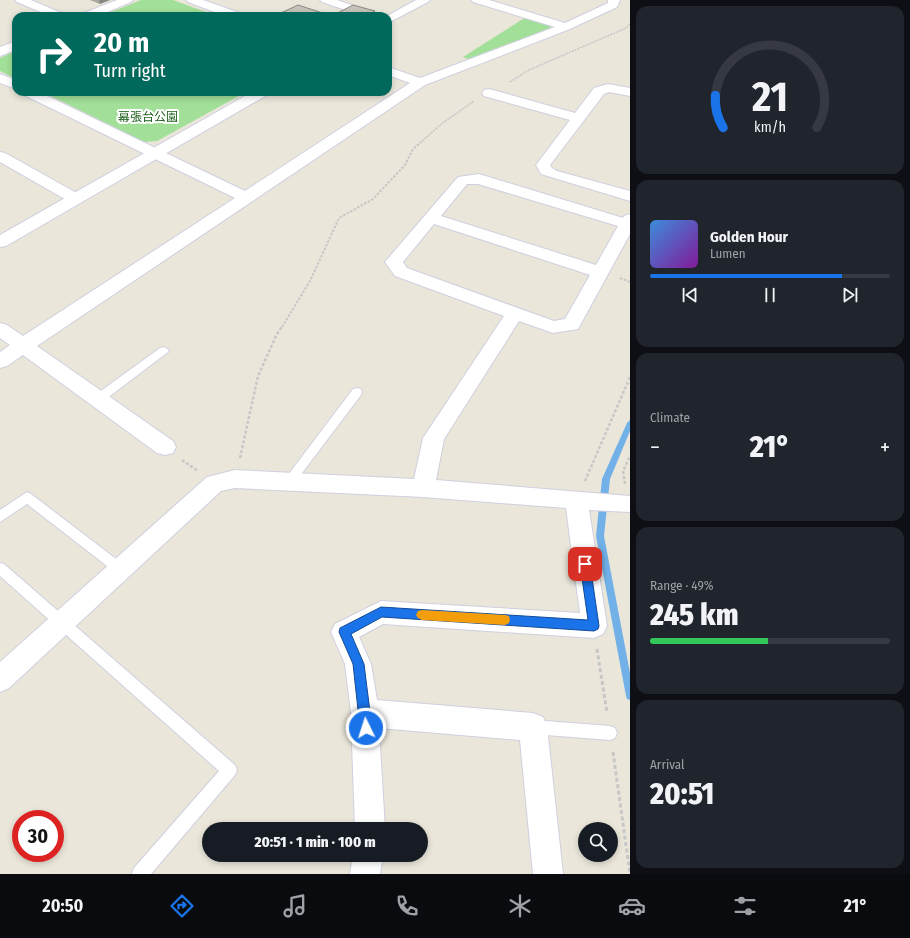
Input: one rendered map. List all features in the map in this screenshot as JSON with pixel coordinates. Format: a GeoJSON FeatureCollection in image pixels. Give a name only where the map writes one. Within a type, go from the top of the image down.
{"type":"FeatureCollection","features":[{"type":"Feature","properties":{"kind":"street"},"geometry":{"type":"LineString","coordinates":[[21,0],[50,12]]}},
{"type":"Feature","properties":{"kind":"street"},"geometry":{"type":"LineString","coordinates":[[98,12],[127,0]]}},
{"type":"Feature","properties":{"kind":"street"},"geometry":{"type":"LineString","coordinates":[[192,0],[225,12]]}},
{"type":"Feature","properties":{"kind":"street"},"geometry":{"type":"LineString","coordinates":[[326,0],[362,12]]}},
{"type":"Feature","properties":{"kind":"street"},"geometry":{"type":"LineString","coordinates":[[392,18],[424,0]]}},
{"type":"Feature","properties":{"kind":"street"},"geometry":{"type":"LineString","coordinates":[[477,0],[566,27]]}},
{"type":"Feature","properties":{"kind":"street"},"geometry":{"type":"LineString","coordinates":[[0,361],[420,82],[566,27],[613,5],[614,0]]}},
{"type":"Feature","properties":{"kind":"street"},"geometry":{"type":"LineString","coordinates":[[0,52],[12,47]]}},
{"type":"Feature","properties":{"kind":"street"},"geometry":{"type":"LineString","coordinates":[[392,72],[420,82]]}},
{"type":"Feature","properties":{"kind":"street"},"geometry":{"type":"LineString","coordinates":[[0,78],[12,83]]}},
{"type":"Feature","properties":{"kind":"street"},"geometry":{"type":"LineString","coordinates":[[630,92],[613,88],[603,88],[599,91],[544,165],[544,168],[552,174],[630,196]]}},
{"type":"Feature","properties":{"kind":"street"},"geometry":{"type":"LineString","coordinates":[[490,93],[578,118]]}},
{"type":"Feature","properties":{"kind":"street"},"geometry":{"type":"LineString","coordinates":[[38,96],[246,197]]}},
{"type":"Feature","properties":{"kind":"street"},"geometry":{"type":"LineString","coordinates":[[0,242],[255,96]]}},
{"type":"Feature","properties":{"kind":"street"},"geometry":{"type":"LineString","coordinates":[[0,156],[76,198]]}},
{"type":"Feature","properties":{"kind":"street"},"geometry":{"type":"LineString","coordinates":[[479,179],[629,221],[571,325],[553,327],[516,314],[401,272],[394,262],[463,180],[479,179]]}},
{"type":"Feature","properties":{"kind":"street"},"geometry":{"type":"LineString","coordinates":[[431,218],[600,272]]}},
{"type":"Feature","properties":{"kind":"street"},"geometry":{"type":"LineString","coordinates":[[422,488],[434,438],[516,314]]}},
{"type":"Feature","properties":{"kind":"street"},"geometry":{"type":"LineString","coordinates":[[0,329],[165,447]]}},
{"type":"Feature","properties":{"kind":"street"},"geometry":{"type":"LineString","coordinates":[[0,679],[120,569],[225,481],[289,482],[422,488],[627,504]]}},
{"type":"Feature","properties":{"kind":"street"},"geometry":{"type":"LineString","coordinates":[[370,822],[365,713],[358,664],[344,632],[381,612],[594,626],[576,501]]}},
{"type":"Feature","properties":{"kind":"street"},"geometry":{"type":"LineString","coordinates":[[365,713],[533,727],[548,874]]}},
{"type":"Feature","properties":{"kind":"street"},"geometry":{"type":"LineString","coordinates":[[365,874],[367,862]]}},
{"type":"Feature","properties":{"kind":"lane"},"geometry":{"type":"LineString","coordinates":[[98,400],[164,350]]}},
{"type":"Feature","properties":{"kind":"lane"},"geometry":{"type":"LineString","coordinates":[[289,482],[357,392]]}},
{"type":"Feature","properties":{"kind":"lane"},"geometry":{"type":"LineString","coordinates":[[0,517],[27,497],[120,569]]}},
{"type":"Feature","properties":{"kind":"lane"},"geometry":{"type":"LineString","coordinates":[[0,568],[230,770],[140,874]]}},
{"type":"Feature","properties":{"kind":"lane"},"geometry":{"type":"LineString","coordinates":[[533,727],[610,733]]}},
{"type":"Feature","properties":{"kind":"path"},"geometry":{"type":"LineString","coordinates":[[165,447],[225,481],[258,376],[276,336],[300,300],[339,218],[373,199],[404,165],[413,149],[440,125],[470,103],[529,70],[626,28],[630,24]]}},
{"type":"Feature","properties":{"kind":"path"},"geometry":{"type":"LineString","coordinates":[[626,28],[630,29]]}},
{"type":"Feature","properties":{"kind":"path"},"geometry":{"type":"LineString","coordinates":[[576,501],[630,377]]}},
{"type":"Feature","properties":{"kind":"green space"},"geometry":{"type":"Polygon","coordinates":[[[141,0],[173,0],[206,12],[112,12],[141,0]]]}},
{"type":"Feature","properties":{"kind":"green space"},"geometry":{"type":"Polygon","coordinates":[[[526,17],[551,25],[550,28],[468,59],[463,57],[526,17]]]}},
{"type":"Feature","properties":{"kind":"green space"},"geometry":{"type":"Polygon","coordinates":[[[12,53],[12,77],[0,71],[0,58],[12,53]]]}},
{"type":"Feature","properties":{"kind":"green space","name":"幕張台公園"},"geometry":{"type":"Polygon","coordinates":[[[51,96],[239,96],[157,141],[144,142],[51,96]]]}},
{"type":"Feature","properties":{"kind":"building"},"geometry":{"type":"Polygon","coordinates":[[[298,5],[320,12],[283,12],[298,5]]]}},
{"type":"Feature","properties":{"kind":"building"},"geometry":{"type":"Polygon","coordinates":[[[353,5],[375,11],[373,12],[340,12],[353,5]]]}},
{"type":"Feature","properties":{"kind":"waterway"},"geometry":{"type":"LineString","coordinates":[[630,423],[606,479],[600,536],[630,696]]}},
{"type":"Feature","properties":{"kind":"slow traffic"},"geometry":{"type":"LineString","coordinates":[[422,615],[505,620]]}},
{"type":"Feature","properties":{"kind":"route"},"geometry":{"type":"LineString","coordinates":[[366,728],[358,664],[344,632],[381,612],[594,626],[585,564]]}}]}
